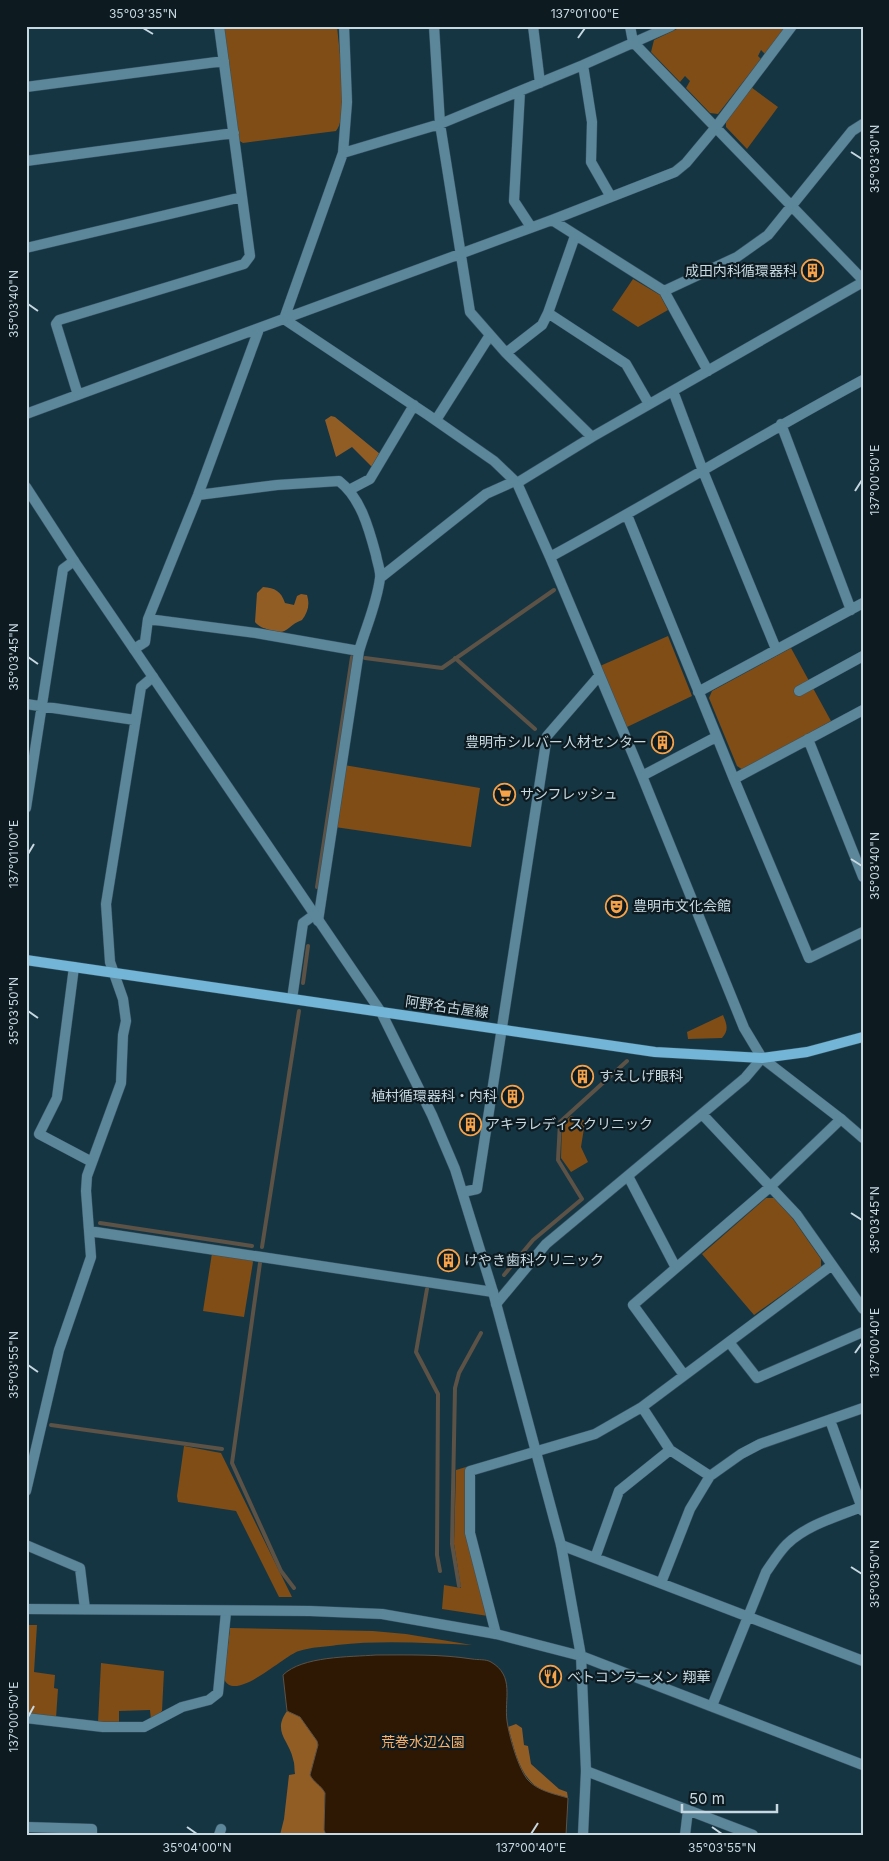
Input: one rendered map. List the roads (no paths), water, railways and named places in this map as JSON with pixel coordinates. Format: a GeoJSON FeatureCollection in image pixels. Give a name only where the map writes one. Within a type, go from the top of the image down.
{"type":"FeatureCollection","features":[{"type":"Feature","properties":{"kind":"main road","name":"阿野名古屋線"},"geometry":{"type":"LineString","coordinates":[[26,960],[655,1052],[762,1058],[808,1052],[863,1037]]}},
{"type":"Feature","properties":{"kind":"street"},"geometry":{"type":"LineString","coordinates":[[78,395],[56,324],[59,320],[244,264],[250,256],[220,26]]}},
{"type":"Feature","properties":{"kind":"street"},"geometry":{"type":"LineString","coordinates":[[284,320],[343,153],[348,102],[344,26]]}},
{"type":"Feature","properties":{"kind":"street"},"geometry":{"type":"LineString","coordinates":[[434,26],[440,124],[470,312],[506,353],[592,437]]}},
{"type":"Feature","properties":{"kind":"street"},"geometry":{"type":"LineString","coordinates":[[533,26],[540,83]]}},
{"type":"Feature","properties":{"kind":"street"},"geometry":{"type":"LineString","coordinates":[[380,578],[486,494],[516,482],[863,281],[716,126],[633,42],[630,26]]}},
{"type":"Feature","properties":{"kind":"street"},"geometry":{"type":"LineString","coordinates":[[343,153],[440,124],[583,65],[671,26]]}},
{"type":"Feature","properties":{"kind":"street"},"geometry":{"type":"LineString","coordinates":[[26,414],[284,320],[675,172],[686,163],[716,126],[792,26]]}},
{"type":"Feature","properties":{"kind":"street"},"geometry":{"type":"LineString","coordinates":[[26,88],[224,60]]}},
{"type":"Feature","properties":{"kind":"street"},"geometry":{"type":"LineString","coordinates":[[583,65],[592,122],[591,162],[611,197]]}},
{"type":"Feature","properties":{"kind":"street"},"geometry":{"type":"LineString","coordinates":[[520,91],[514,200],[531,227]]}},
{"type":"Feature","properties":{"kind":"street"},"geometry":{"type":"LineString","coordinates":[[664,291],[737,257],[768,235],[852,131],[863,124]]}},
{"type":"Feature","properties":{"kind":"street"},"geometry":{"type":"LineString","coordinates":[[26,161],[234,133]]}},
{"type":"Feature","properties":{"kind":"street"},"geometry":{"type":"LineString","coordinates":[[26,248],[242,197]]}},
{"type":"Feature","properties":{"kind":"street"},"geometry":{"type":"LineString","coordinates":[[552,220],[664,291],[708,371]]}},
{"type":"Feature","properties":{"kind":"street"},"geometry":{"type":"LineString","coordinates":[[506,353],[542,325],[575,236]]}},
{"type":"Feature","properties":{"kind":"street"},"geometry":{"type":"LineString","coordinates":[[548,313],[626,364],[649,404]]}},
{"type":"Feature","properties":{"kind":"street"},"geometry":{"type":"LineString","coordinates":[[284,320],[436,420],[494,461],[516,482],[550,557],[642,776],[744,1028],[762,1058],[863,1138]]}},
{"type":"Feature","properties":{"kind":"street"},"geometry":{"type":"LineString","coordinates":[[134,649],[145,642],[148,619],[198,495],[259,329]]}},
{"type":"Feature","properties":{"kind":"street"},"geometry":{"type":"LineString","coordinates":[[436,420],[490,335]]}},
{"type":"Feature","properties":{"kind":"street"},"geometry":{"type":"LineString","coordinates":[[550,557],[627,515],[781,424],[863,380]]}},
{"type":"Feature","properties":{"kind":"street"},"geometry":{"type":"LineString","coordinates":[[673,391],[703,471],[776,649]]}},
{"type":"Feature","properties":{"kind":"street"},"geometry":{"type":"LineString","coordinates":[[350,490],[370,479],[414,405]]}},
{"type":"Feature","properties":{"kind":"street"},"geometry":{"type":"LineString","coordinates":[[781,424],[851,610]]}},
{"type":"Feature","properties":{"kind":"street"},"geometry":{"type":"LineString","coordinates":[[198,495],[277,485],[339,481],[350,490],[369,526],[380,578],[374,609],[369,616],[359,651],[316,918]]}},
{"type":"Feature","properties":{"kind":"street"},"geometry":{"type":"LineString","coordinates":[[26,487],[153,678],[381,1012],[432,1115],[455,1169],[493,1292],[561,1545],[582,1656],[586,1771],[583,1835]]}},
{"type":"Feature","properties":{"kind":"street"},"geometry":{"type":"LineString","coordinates":[[627,515],[716,737],[809,958],[863,932]]}},
{"type":"Feature","properties":{"kind":"street"},"geometry":{"type":"LineString","coordinates":[[26,808],[63,570],[74,561]]}},
{"type":"Feature","properties":{"kind":"street"},"geometry":{"type":"LineString","coordinates":[[698,692],[863,603]]}},
{"type":"Feature","properties":{"kind":"street"},"geometry":{"type":"LineString","coordinates":[[148,619],[256,632],[359,651]]}},
{"type":"Feature","properties":{"kind":"street"},"geometry":{"type":"LineString","coordinates":[[799,691],[863,656]]}},
{"type":"Feature","properties":{"kind":"street"},"geometry":{"type":"LineString","coordinates":[[463,1192],[477,1190],[547,736],[599,676]]}},
{"type":"Feature","properties":{"kind":"street"},"geometry":{"type":"LineString","coordinates":[[26,1491],[59,1350],[91,1257],[86,1191],[87,1176],[121,1083],[123,1035],[126,1021],[123,999],[110,962],[106,904],[141,687],[153,678]]}},
{"type":"Feature","properties":{"kind":"street"},"geometry":{"type":"LineString","coordinates":[[26,704],[136,720]]}},
{"type":"Feature","properties":{"kind":"street"},"geometry":{"type":"LineString","coordinates":[[734,779],[863,710]]}},
{"type":"Feature","properties":{"kind":"street"},"geometry":{"type":"LineString","coordinates":[[642,776],[716,737]]}},
{"type":"Feature","properties":{"kind":"street"},"geometry":{"type":"LineString","coordinates":[[808,739],[863,877]]}},
{"type":"Feature","properties":{"kind":"street"},"geometry":{"type":"LineString","coordinates":[[292,999],[303,923],[316,918]]}},
{"type":"Feature","properties":{"kind":"street"},"geometry":{"type":"LineString","coordinates":[[74,967],[57,1098],[39,1134],[92,1162]]}},
{"type":"Feature","properties":{"kind":"street"},"geometry":{"type":"LineString","coordinates":[[496,1304],[546,1244],[745,1078],[762,1058]]}},
{"type":"Feature","properties":{"kind":"street"},"geometry":{"type":"LineString","coordinates":[[702,1114],[796,1215],[863,1309]]}},
{"type":"Feature","properties":{"kind":"street"},"geometry":{"type":"LineString","coordinates":[[684,1375],[633,1305],[770,1187],[841,1119]]}},
{"type":"Feature","properties":{"kind":"street"},"geometry":{"type":"LineString","coordinates":[[628,1176],[676,1268]]}},
{"type":"Feature","properties":{"kind":"street"},"geometry":{"type":"LineString","coordinates":[[89,1231],[493,1292]]}},
{"type":"Feature","properties":{"kind":"street"},"geometry":{"type":"LineString","coordinates":[[496,1634],[470,1533],[470,1471],[595,1434],[642,1407],[832,1265]]}},
{"type":"Feature","properties":{"kind":"street"},"geometry":{"type":"LineString","coordinates":[[728,1342],[758,1378],[863,1332]]}},
{"type":"Feature","properties":{"kind":"street"},"geometry":{"type":"LineString","coordinates":[[642,1407],[670,1450],[710,1476]]}},
{"type":"Feature","properties":{"kind":"street"},"geometry":{"type":"LineString","coordinates":[[661,1583],[690,1509],[710,1476],[741,1454],[760,1444],[863,1408]]}},
{"type":"Feature","properties":{"kind":"street"},"geometry":{"type":"LineString","coordinates":[[712,1706],[766,1572],[788,1543],[818,1524],[862,1509],[830,1420]]}},
{"type":"Feature","properties":{"kind":"street"},"geometry":{"type":"LineString","coordinates":[[595,1558],[619,1491],[670,1450]]}},
{"type":"Feature","properties":{"kind":"street"},"geometry":{"type":"LineString","coordinates":[[26,1545],[80,1568],[85,1609]]}},
{"type":"Feature","properties":{"kind":"street"},"geometry":{"type":"LineString","coordinates":[[561,1545],[863,1661]]}},
{"type":"Feature","properties":{"kind":"street"},"geometry":{"type":"LineString","coordinates":[[26,1609],[226,1612],[310,1611],[382,1614],[496,1634],[582,1656],[863,1765]]}},
{"type":"Feature","properties":{"kind":"street"},"geometry":{"type":"LineString","coordinates":[[26,1718],[103,1727],[144,1727],[182,1707],[209,1700],[218,1693],[226,1612]]}},
{"type":"Feature","properties":{"kind":"street"},"geometry":{"type":"LineString","coordinates":[[586,1771],[753,1835]]}},
{"type":"Feature","properties":{"kind":"street"},"geometry":{"type":"LineString","coordinates":[[685,1835],[688,1810]]}},
{"type":"Feature","properties":{"kind":"street"},"geometry":{"type":"LineString","coordinates":[[26,1827],[92,1829],[92,1835]]}},
{"type":"Feature","properties":{"kind":"waterway"},"geometry":{"type":"LineString","coordinates":[[365,658],[442,668],[554,590]]}},
{"type":"Feature","properties":{"kind":"waterway"},"geometry":{"type":"LineString","coordinates":[[317,887],[352,657]]}},
{"type":"Feature","properties":{"kind":"waterway"},"geometry":{"type":"LineString","coordinates":[[455,658],[535,729]]}},
{"type":"Feature","properties":{"kind":"waterway"},"geometry":{"type":"LineString","coordinates":[[303,983],[308,946]]}},
{"type":"Feature","properties":{"kind":"waterway"},"geometry":{"type":"LineString","coordinates":[[262,1247],[299,1011]]}},
{"type":"Feature","properties":{"kind":"waterway"},"geometry":{"type":"LineString","coordinates":[[504,1275],[533,1240],[582,1199],[558,1160],[560,1122],[627,1061]]}},
{"type":"Feature","properties":{"kind":"waterway"},"geometry":{"type":"LineString","coordinates":[[100,1223],[252,1246]]}},
{"type":"Feature","properties":{"kind":"waterway"},"geometry":{"type":"LineString","coordinates":[[260,1263],[232,1463],[281,1571],[294,1588]]}},
{"type":"Feature","properties":{"kind":"waterway"},"geometry":{"type":"LineString","coordinates":[[427,1289],[416,1352],[438,1394],[437,1555],[440,1571]]}},
{"type":"Feature","properties":{"kind":"waterway"},"geometry":{"type":"LineString","coordinates":[[459,1586],[452,1544],[455,1388],[459,1373],[481,1333]]}},
{"type":"Feature","properties":{"kind":"waterway"},"geometry":{"type":"LineString","coordinates":[[51,1425],[222,1449]]}},
{"type":"Feature","properties":{"kind":"place","name":"成田内科循環器科"},"geometry":{"type":"Point","coordinates":[813,271]}},
{"type":"Feature","properties":{"kind":"place","name":"豊明市シルバー人材センター"},"geometry":{"type":"Point","coordinates":[663,742]}},
{"type":"Feature","properties":{"kind":"place","name":"サンフレッシュ"},"geometry":{"type":"Point","coordinates":[504,794]}},
{"type":"Feature","properties":{"kind":"place","name":"豊明市文化会館"},"geometry":{"type":"Point","coordinates":[617,906]}},
{"type":"Feature","properties":{"kind":"place","name":"すえしげ眼科"},"geometry":{"type":"Point","coordinates":[583,1076]}},
{"type":"Feature","properties":{"kind":"place","name":"植村循環器科・内科"},"geometry":{"type":"Point","coordinates":[513,1096]}},
{"type":"Feature","properties":{"kind":"place","name":"アキラレディスクリニック"},"geometry":{"type":"Point","coordinates":[470,1124]}},
{"type":"Feature","properties":{"kind":"place","name":"けやき歯科クリニック"},"geometry":{"type":"Point","coordinates":[448,1260]}},
{"type":"Feature","properties":{"kind":"place","name":"ベトコンラーメン 翔華"},"geometry":{"type":"Point","coordinates":[551,1677]}},
{"type":"Feature","properties":{"kind":"park label","name":"荒巻水辺公園"},"geometry":{"type":"Point","coordinates":[423,1742]}}]}
